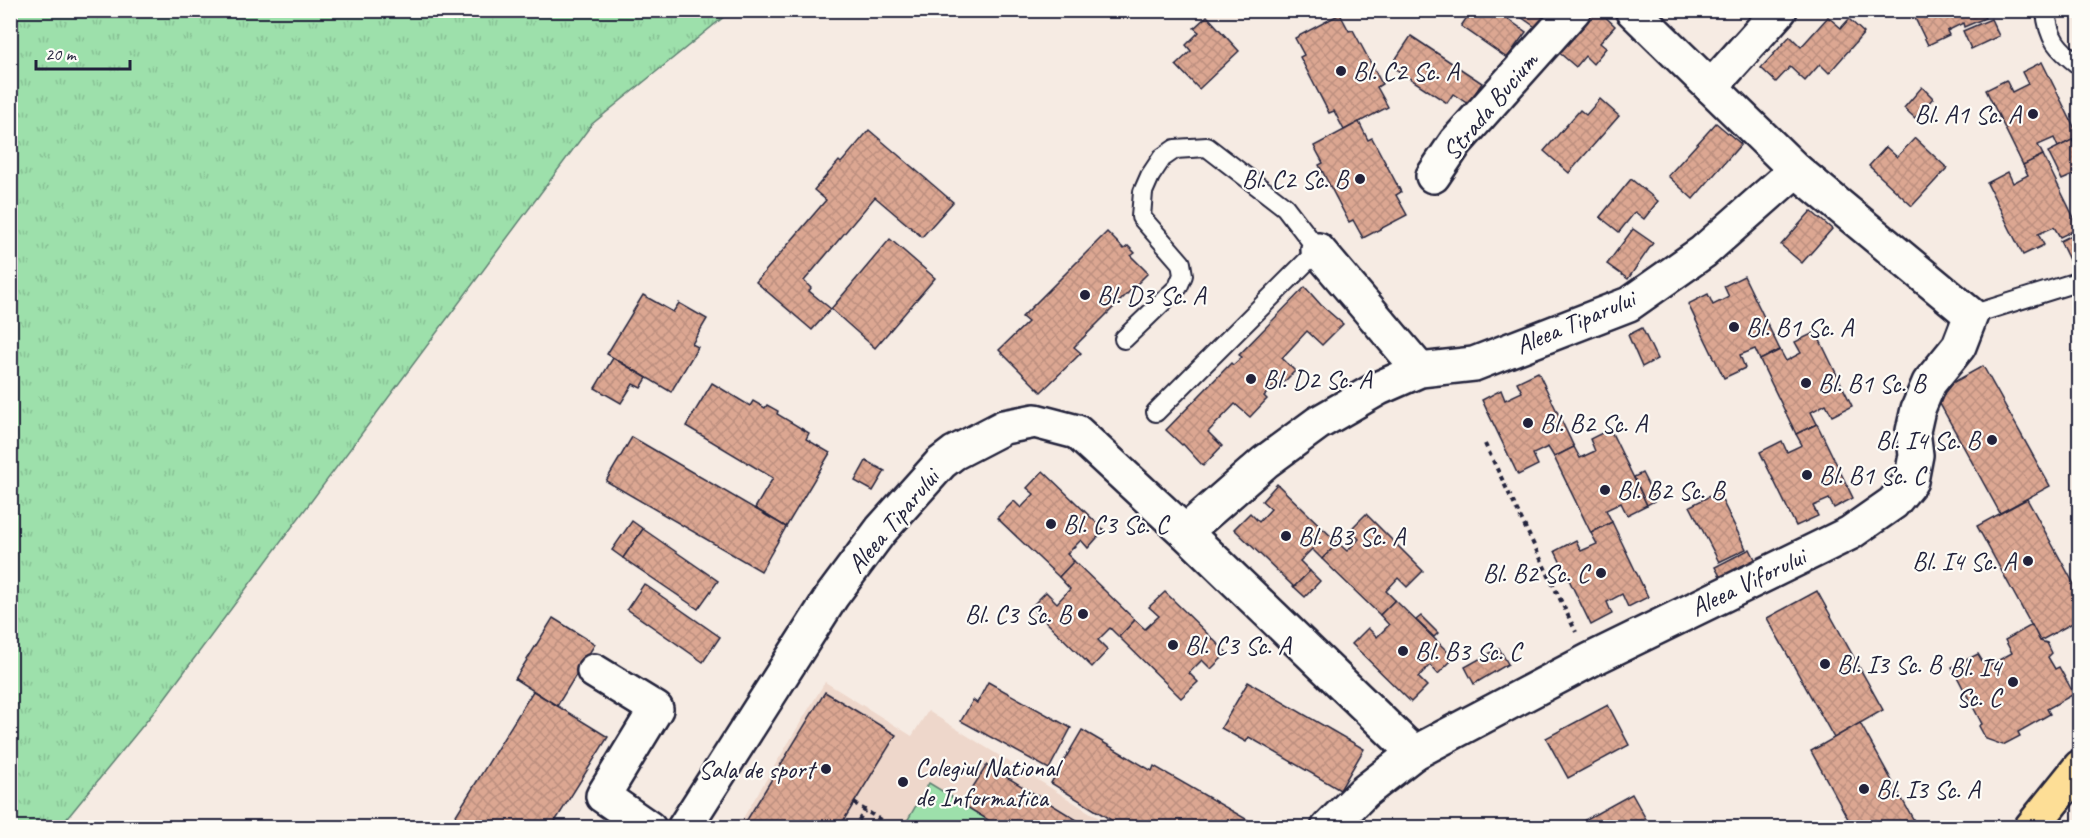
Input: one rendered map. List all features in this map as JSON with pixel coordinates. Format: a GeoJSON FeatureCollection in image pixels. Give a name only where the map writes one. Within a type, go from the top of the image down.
{"type":"FeatureCollection","features":[{"type":"Feature","properties":{"kind":"main road"},"geometry":{"type":"LineString","coordinates":[[2031,828],[2079,767]]}},
{"type":"Feature","properties":{"kind":"street","name":"Strada Bucium"},"geometry":{"type":"LineString","coordinates":[[1433,176],[1456,142],[1574,10]]}},
{"type":"Feature","properties":{"kind":"street"},"geometry":{"type":"LineString","coordinates":[[1632,10],[1797,170],[1971,315]]}},
{"type":"Feature","properties":{"kind":"street"},"geometry":{"type":"LineString","coordinates":[[1711,87],[1780,10]]}},
{"type":"Feature","properties":{"kind":"street","name":"Aleea Tiparului"},"geometry":{"type":"LineString","coordinates":[[1185,532],[1265,462],[1318,423],[1379,388],[1420,370],[1474,364],[1629,304],[1704,252],[1797,170]]}},
{"type":"Feature","properties":{"kind":"street"},"geometry":{"type":"LineString","coordinates":[[1318,250],[1420,370]]}},
{"type":"Feature","properties":{"kind":"street","name":"Aleea Viforului"},"geometry":{"type":"LineString","coordinates":[[1414,753],[1590,660],[1850,533],[1893,503],[1911,481],[1916,455],[1913,431],[1918,409],[1929,383],[1959,346],[1971,315]]}},
{"type":"Feature","properties":{"kind":"street","name":"Aleea Tiparului"},"geometry":{"type":"LineString","coordinates":[[684,828],[832,596],[881,530],[941,463],[954,453],[1004,427],[1035,421],[1077,432],[1185,532],[1414,753]]}},
{"type":"Feature","properties":{"kind":"street"},"geometry":{"type":"LineString","coordinates":[[594,671],[656,709],[603,796],[649,828]]}},
{"type":"Feature","properties":{"kind":"street"},"geometry":{"type":"LineString","coordinates":[[1328,828],[1364,792],[1414,753]]}},
{"type":"Feature","properties":{"kind":"lane"},"geometry":{"type":"LineString","coordinates":[[2046,10],[2047,24],[2052,39],[2062,52],[2079,66]]}},
{"type":"Feature","properties":{"kind":"lane"},"geometry":{"type":"LineString","coordinates":[[1124,339],[1178,287],[1183,275],[1181,263],[1141,217],[1143,192],[1150,176],[1162,158],[1175,149],[1207,147],[1285,207],[1318,250],[1156,412]]}},
{"type":"Feature","properties":{"kind":"lane"},"geometry":{"type":"LineString","coordinates":[[1971,315],[2079,281]]}},
{"type":"Feature","properties":{"kind":"path"},"geometry":{"type":"LineString","coordinates":[[1485,444],[1590,660]]}},
{"type":"Feature","properties":{"kind":"path"},"geometry":{"type":"LineString","coordinates":[[854,803],[893,828]]}},
{"type":"Feature","properties":{"kind":"path"},"geometry":{"type":"LineString","coordinates":[[854,828],[865,810]]}},
{"type":"Feature","properties":{"kind":"shaded area","name":"Colegiul National de Informatica"},"geometry":{"type":"Polygon","coordinates":[[[825,682],[912,736],[928,711],[1113,827],[737,828],[825,682]]]}},
{"type":"Feature","properties":{"kind":"green space"},"geometry":{"type":"Polygon","coordinates":[[[10,11],[731,11],[592,124],[158,707],[60,827],[11,827],[10,11]]]}},
{"type":"Feature","properties":{"kind":"green space"},"geometry":{"type":"Polygon","coordinates":[[[929,783],[1001,827],[903,828],[929,783]]]}},
{"type":"Feature","properties":{"kind":"building"},"geometry":{"type":"Polygon","coordinates":[[[1472,10],[1495,10],[1526,32],[1507,58],[1461,26],[1472,10]]]}},
{"type":"Feature","properties":{"kind":"building"},"geometry":{"type":"Polygon","coordinates":[[[1511,10],[1551,10],[1554,12],[1541,31],[1511,10]]]}},
{"type":"Feature","properties":{"kind":"building"},"geometry":{"type":"Polygon","coordinates":[[[1592,10],[1598,10],[1615,26],[1600,43],[1606,48],[1593,64],[1585,56],[1576,67],[1556,50],[1592,10]]]}},
{"type":"Feature","properties":{"kind":"building"},"geometry":{"type":"Polygon","coordinates":[[[1911,10],[1981,10],[1985,18],[1964,27],[1963,23],[1947,31],[1949,35],[1928,45],[1911,10]]]}},
{"type":"Feature","properties":{"kind":"building","name":"Bl. C2 Sc. A"},"geometry":{"type":"Polygon","coordinates":[[[1340,14],[1349,31],[1353,30],[1382,84],[1377,87],[1388,107],[1344,130],[1334,111],[1329,113],[1300,57],[1304,55],[1295,38],[1340,14]]]}},
{"type":"Feature","properties":{"kind":"building"},"geometry":{"type":"Polygon","coordinates":[[[1207,16],[1239,51],[1199,89],[1176,65],[1191,51],[1186,45],[1199,32],[1194,28],[1207,16]]]}},
{"type":"Feature","properties":{"kind":"building"},"geometry":{"type":"Polygon","coordinates":[[[1828,17],[1841,28],[1849,19],[1864,33],[1829,73],[1820,64],[1805,81],[1790,67],[1776,82],[1761,68],[1790,36],[1801,47],[1828,17]]]}},
{"type":"Feature","properties":{"kind":"building"},"geometry":{"type":"Polygon","coordinates":[[[1991,19],[1999,36],[1971,49],[1963,31],[1991,19]]]}},
{"type":"Feature","properties":{"kind":"building"},"geometry":{"type":"Polygon","coordinates":[[[1411,36],[1482,83],[1468,104],[1453,94],[1447,103],[1391,66],[1411,36]]]}},
{"type":"Feature","properties":{"kind":"building","name":"Bl. A1 Sc. A"},"geometry":{"type":"Polygon","coordinates":[[[2042,62],[2079,137],[2058,147],[2054,138],[2038,145],[2043,155],[2023,165],[1986,90],[2006,80],[2012,92],[2028,84],[2022,72],[2042,62]]]}},
{"type":"Feature","properties":{"kind":"building"},"geometry":{"type":"Polygon","coordinates":[[[1922,87],[1933,98],[1915,118],[1904,108],[1922,87]]]}},
{"type":"Feature","properties":{"kind":"building"},"geometry":{"type":"Polygon","coordinates":[[[1600,99],[1619,116],[1569,173],[1544,151],[1580,110],[1586,115],[1600,99]]]}},
{"type":"Feature","properties":{"kind":"building","name":"Bl. C2 Sc. B"},"geometry":{"type":"Polygon","coordinates":[[[1359,122],[1368,140],[1372,138],[1401,192],[1396,195],[1407,215],[1363,238],[1353,220],[1349,222],[1319,165],[1323,163],[1314,146],[1359,122]]]}},
{"type":"Feature","properties":{"kind":"building"},"geometry":{"type":"Polygon","coordinates":[[[1716,123],[1741,144],[1693,199],[1668,176],[1716,123]]]}},
{"type":"Feature","properties":{"kind":"building"},"geometry":{"type":"Polygon","coordinates":[[[869,130],[953,202],[922,237],[875,197],[804,281],[811,288],[809,291],[831,309],[812,330],[756,282],[826,200],[814,190],[869,130]]]}},
{"type":"Feature","properties":{"kind":"building"},"geometry":{"type":"Polygon","coordinates":[[[1915,138],[1947,168],[1912,206],[1869,166],[1886,147],[1897,157],[1915,138]]]}},
{"type":"Feature","properties":{"kind":"building"},"geometry":{"type":"Polygon","coordinates":[[[2072,140],[2080,154],[2080,172],[2062,180],[2048,152],[2072,140]]]}},
{"type":"Feature","properties":{"kind":"building"},"geometry":{"type":"Polygon","coordinates":[[[2043,155],[2079,228],[2060,237],[2054,227],[2038,234],[2044,245],[2023,255],[1987,183],[2008,172],[2013,183],[2028,175],[2023,165],[2043,155]]]}},
{"type":"Feature","properties":{"kind":"building"},"geometry":{"type":"Polygon","coordinates":[[[1631,179],[1658,201],[1644,219],[1635,212],[1619,232],[1600,217],[1631,179]]]}},
{"type":"Feature","properties":{"kind":"building"},"geometry":{"type":"Polygon","coordinates":[[[1811,211],[1832,229],[1802,263],[1781,245],[1811,211]]]}},
{"type":"Feature","properties":{"kind":"building"},"geometry":{"type":"Polygon","coordinates":[[[1633,229],[1653,243],[1628,279],[1607,264],[1633,229]]]}},
{"type":"Feature","properties":{"kind":"building"},"geometry":{"type":"Polygon","coordinates":[[[2080,231],[2080,262],[2072,266],[2060,241],[2080,231]]]}},
{"type":"Feature","properties":{"kind":"building","name":"Bl. D3 Sc. A"},"geometry":{"type":"Polygon","coordinates":[[[1107,232],[1124,249],[1128,246],[1135,253],[1131,256],[1148,273],[1074,347],[1081,353],[1041,392],[999,350],[1028,322],[1022,317],[1107,232]]]}},
{"type":"Feature","properties":{"kind":"building"},"geometry":{"type":"Polygon","coordinates":[[[890,239],[935,278],[875,348],[831,309],[890,239]]]}},
{"type":"Feature","properties":{"kind":"building","name":"Bl. B1 Sc. A"},"geometry":{"type":"Polygon","coordinates":[[[1744,276],[1780,350],[1760,360],[1755,349],[1740,355],[1745,368],[1724,378],[1688,304],[1708,294],[1713,305],[1729,297],[1724,286],[1744,276]]]}},
{"type":"Feature","properties":{"kind":"building","name":"Bl. D2 Sc. A"},"geometry":{"type":"Polygon","coordinates":[[[1305,287],[1343,324],[1322,345],[1307,331],[1282,358],[1295,371],[1276,390],[1273,387],[1264,396],[1267,399],[1250,417],[1235,404],[1208,432],[1222,446],[1203,466],[1183,444],[1166,430],[1231,363],[1233,365],[1242,357],[1239,355],[1305,287]]]}},
{"type":"Feature","properties":{"kind":"building"},"geometry":{"type":"Polygon","coordinates":[[[643,295],[673,312],[679,303],[707,319],[692,344],[698,347],[671,392],[607,354],[643,295]]]}},
{"type":"Feature","properties":{"kind":"building","name":"Bl. B2 Sc. A"},"geometry":{"type":"Polygon","coordinates":[[[1642,328],[1657,359],[1642,367],[1628,335],[1642,328]]]}},
{"type":"Feature","properties":{"kind":"building","name":"Bl. B1 Sc. B"},"geometry":{"type":"Polygon","coordinates":[[[1816,332],[1852,406],[1832,416],[1826,404],[1811,412],[1817,424],[1796,434],[1760,360],[1780,350],[1786,361],[1801,353],[1795,342],[1816,332]]]}},
{"type":"Feature","properties":{"kind":"building"},"geometry":{"type":"Polygon","coordinates":[[[613,358],[647,378],[641,388],[633,384],[621,403],[595,388],[613,358]]]}},
{"type":"Feature","properties":{"kind":"building","name":"Bl. I4 Sc. B"},"geometry":{"type":"Polygon","coordinates":[[[1983,366],[2050,486],[2000,513],[1934,393],[1983,366]]]}},
{"type":"Feature","properties":{"kind":"building","name":"Bl. B2 Sc. A"},"geometry":{"type":"Polygon","coordinates":[[[1538,372],[1574,447],[1554,457],[1548,447],[1533,454],[1538,465],[1518,475],[1482,400],[1501,390],[1505,400],[1522,392],[1517,382],[1538,372]]]}},
{"type":"Feature","properties":{"kind":"building"},"geometry":{"type":"Polygon","coordinates":[[[712,383],[750,406],[753,401],[765,408],[767,405],[778,411],[777,414],[809,433],[806,439],[830,453],[786,527],[755,508],[773,478],[686,426],[712,383]]]}},
{"type":"Feature","properties":{"kind":"building","name":"Bl. B1 Sc. C"},"geometry":{"type":"Polygon","coordinates":[[[1817,424],[1853,498],[1834,508],[1829,499],[1813,506],[1818,516],[1796,526],[1760,452],[1782,441],[1787,452],[1802,445],[1796,434],[1817,424]]]}},
{"type":"Feature","properties":{"kind":"building","name":"Bl. B2 Sc. B"},"geometry":{"type":"Polygon","coordinates":[[[1610,429],[1647,505],[1627,515],[1621,503],[1606,510],[1612,522],[1591,533],[1554,457],[1574,447],[1580,458],[1595,451],[1590,439],[1610,429]]]}},
{"type":"Feature","properties":{"kind":"building"},"geometry":{"type":"Polygon","coordinates":[[[632,437],[786,527],[761,571],[606,481],[632,437]]]}},
{"type":"Feature","properties":{"kind":"building"},"geometry":{"type":"Polygon","coordinates":[[[866,461],[885,471],[873,491],[855,481],[866,461]]]}},
{"type":"Feature","properties":{"kind":"building","name":"Bl. C3 Sc. C"},"geometry":{"type":"Polygon","coordinates":[[[1043,471],[1104,530],[1088,548],[1081,540],[1067,554],[1074,561],[1059,577],[997,518],[1014,501],[1021,508],[1034,494],[1027,488],[1043,471]]]}},
{"type":"Feature","properties":{"kind":"building"},"geometry":{"type":"Polygon","coordinates":[[[1642,473],[1656,500],[1647,505],[1634,477],[1642,473]]]}},
{"type":"Feature","properties":{"kind":"building","name":"Bl. B3 Sc. A"},"geometry":{"type":"Polygon","coordinates":[[[1277,484],[1338,543],[1322,559],[1312,549],[1300,561],[1310,571],[1294,587],[1234,529],[1250,513],[1259,522],[1271,509],[1262,501],[1277,484]]]}},
{"type":"Feature","properties":{"kind":"building"},"geometry":{"type":"Polygon","coordinates":[[[1718,492],[1746,549],[1719,562],[1690,506],[1718,492]]]}},
{"type":"Feature","properties":{"kind":"building","name":"Bl. I4 Sc. A"},"geometry":{"type":"Polygon","coordinates":[[[2027,499],[2080,595],[2080,619],[2040,641],[1977,526],[2027,499]]]}},
{"type":"Feature","properties":{"kind":"building"},"geometry":{"type":"Polygon","coordinates":[[[1366,514],[1423,571],[1407,587],[1398,578],[1386,591],[1395,600],[1380,615],[1322,559],[1338,543],[1347,551],[1359,539],[1350,530],[1366,514]]]}},
{"type":"Feature","properties":{"kind":"building"},"geometry":{"type":"Polygon","coordinates":[[[632,521],[643,529],[623,558],[612,550],[632,521]]]}},
{"type":"Feature","properties":{"kind":"building","name":"Bl. B2 Sc. C"},"geometry":{"type":"Polygon","coordinates":[[[1612,522],[1648,597],[1628,607],[1622,594],[1607,602],[1612,614],[1591,625],[1555,551],[1576,540],[1581,551],[1597,544],[1591,533],[1612,522]]]}},
{"type":"Feature","properties":{"kind":"building"},"geometry":{"type":"Polygon","coordinates":[[[643,529],[718,581],[698,609],[623,558],[643,529]]]}},
{"type":"Feature","properties":{"kind":"building"},"geometry":{"type":"Polygon","coordinates":[[[1750,549],[1760,569],[1725,585],[1715,567],[1750,549]]]}},
{"type":"Feature","properties":{"kind":"building","name":"Bl. C3 Sc. B"},"geometry":{"type":"Polygon","coordinates":[[[1074,561],[1135,620],[1119,637],[1110,628],[1098,640],[1108,650],[1092,667],[1031,607],[1046,592],[1057,603],[1070,589],[1059,577],[1074,561]]]}},
{"type":"Feature","properties":{"kind":"building"},"geometry":{"type":"Polygon","coordinates":[[[1310,571],[1320,581],[1305,597],[1294,587],[1310,571]]]}},
{"type":"Feature","properties":{"kind":"building"},"geometry":{"type":"Polygon","coordinates":[[[644,584],[720,637],[703,662],[627,609],[644,584]]]}},
{"type":"Feature","properties":{"kind":"building","name":"Bl. I3 Sc. B"},"geometry":{"type":"Polygon","coordinates":[[[1817,591],[1883,710],[1834,738],[1767,618],[1817,591]]]}},
{"type":"Feature","properties":{"kind":"building","name":"Bl. C3 Sc. A"},"geometry":{"type":"Polygon","coordinates":[[[1165,592],[1227,653],[1211,669],[1202,660],[1189,673],[1198,682],[1181,698],[1119,637],[1135,620],[1145,629],[1159,616],[1149,607],[1165,592]]]}},
{"type":"Feature","properties":{"kind":"building","name":"Bl. B3 Sc. C"},"geometry":{"type":"Polygon","coordinates":[[[1395,600],[1454,658],[1438,674],[1430,665],[1418,677],[1427,686],[1411,702],[1352,644],[1368,628],[1377,637],[1389,625],[1380,615],[1395,600]]]}},
{"type":"Feature","properties":{"kind":"building"},"geometry":{"type":"Polygon","coordinates":[[[1421,616],[1438,633],[1434,637],[1416,620],[1421,616]]]}},
{"type":"Feature","properties":{"kind":"building"},"geometry":{"type":"Polygon","coordinates":[[[553,618],[595,644],[557,706],[515,679],[553,618]]]}},
{"type":"Feature","properties":{"kind":"building","name":"Bl. I4 Sc. C"},"geometry":{"type":"Polygon","coordinates":[[[2032,625],[2040,641],[2047,643],[2052,653],[2048,657],[2055,669],[2059,667],[2074,694],[2047,709],[2050,714],[2018,732],[2020,736],[2003,745],[1986,739],[1979,726],[1982,724],[1952,667],[1978,654],[1986,667],[2012,653],[2005,640],[2032,625]]]}},
{"type":"Feature","properties":{"kind":"building"},"geometry":{"type":"Polygon","coordinates":[[[1499,648],[1508,664],[1474,684],[1465,667],[1499,648]]]}},
{"type":"Feature","properties":{"kind":"building"},"geometry":{"type":"Polygon","coordinates":[[[988,682],[1071,728],[1049,769],[961,721],[973,700],[977,703],[988,682]]]}},
{"type":"Feature","properties":{"kind":"building"},"geometry":{"type":"Polygon","coordinates":[[[1248,682],[1364,749],[1340,790],[1249,737],[1246,742],[1221,728],[1248,682]]]}},
{"type":"Feature","properties":{"kind":"building"},"geometry":{"type":"Polygon","coordinates":[[[533,691],[608,737],[551,828],[448,828],[533,691]]]}},
{"type":"Feature","properties":{"kind":"building","name":"Sala de sport"},"geometry":{"type":"Polygon","coordinates":[[[825,692],[896,735],[839,828],[742,828],[825,692]]]}},
{"type":"Feature","properties":{"kind":"building"},"geometry":{"type":"Polygon","coordinates":[[[1608,705],[1629,745],[1568,778],[1546,738],[1608,705]]]}},
{"type":"Feature","properties":{"kind":"building","name":"Bl. I3 Sc. A"},"geometry":{"type":"Polygon","coordinates":[[[1860,723],[1918,828],[1853,828],[1811,751],[1860,723]]]}},
{"type":"Feature","properties":{"kind":"building"},"geometry":{"type":"Polygon","coordinates":[[[1082,730],[1152,771],[1154,766],[1253,823],[1250,828],[1124,828],[1051,783],[1082,730]]]}},
{"type":"Feature","properties":{"kind":"building"},"geometry":{"type":"Polygon","coordinates":[[[987,765],[1090,828],[1001,828],[962,804],[987,765]]]}},
{"type":"Feature","properties":{"kind":"building"},"geometry":{"type":"Polygon","coordinates":[[[1632,794],[1651,828],[1587,828],[1583,821],[1632,794]]]}},
{"type":"Feature","properties":{"kind":"place","name":"Bl. C2 Sc. A"},"geometry":{"type":"Point","coordinates":[1341,71]}},
{"type":"Feature","properties":{"kind":"place","name":"Bl. A1 Sc. A"},"geometry":{"type":"Point","coordinates":[2033,114]}},
{"type":"Feature","properties":{"kind":"place","name":"Bl. C2 Sc. B"},"geometry":{"type":"Point","coordinates":[1360,179]}},
{"type":"Feature","properties":{"kind":"place","name":"Bl. D3 Sc. A"},"geometry":{"type":"Point","coordinates":[1085,295]}},
{"type":"Feature","properties":{"kind":"place","name":"Bl. B1 Sc. A"},"geometry":{"type":"Point","coordinates":[1734,327]}},
{"type":"Feature","properties":{"kind":"place","name":"Bl. D2 Sc. A"},"geometry":{"type":"Point","coordinates":[1251,379]}},
{"type":"Feature","properties":{"kind":"place","name":"Bl. B1 Sc. B"},"geometry":{"type":"Point","coordinates":[1806,383]}},
{"type":"Feature","properties":{"kind":"place","name":"Bl. B2 Sc. A"},"geometry":{"type":"Point","coordinates":[1528,423]}},
{"type":"Feature","properties":{"kind":"place","name":"Bl. I4 Sc. B"},"geometry":{"type":"Point","coordinates":[1992,440]}},
{"type":"Feature","properties":{"kind":"place","name":"Bl. B1 Sc. C"},"geometry":{"type":"Point","coordinates":[1807,475]}},
{"type":"Feature","properties":{"kind":"place","name":"Bl. B2 Sc. B"},"geometry":{"type":"Point","coordinates":[1605,490]}},
{"type":"Feature","properties":{"kind":"place","name":"Bl. C3 Sc. C"},"geometry":{"type":"Point","coordinates":[1051,524]}},
{"type":"Feature","properties":{"kind":"place","name":"Bl. B3 Sc. A"},"geometry":{"type":"Point","coordinates":[1286,536]}},
{"type":"Feature","properties":{"kind":"place","name":"Bl. I4 Sc. A"},"geometry":{"type":"Point","coordinates":[2028,561]}},
{"type":"Feature","properties":{"kind":"place","name":"Bl. B2 Sc. C"},"geometry":{"type":"Point","coordinates":[1601,573]}},
{"type":"Feature","properties":{"kind":"place","name":"Bl. C3 Sc. B"},"geometry":{"type":"Point","coordinates":[1083,614]}},
{"type":"Feature","properties":{"kind":"place","name":"Bl. C3 Sc. A"},"geometry":{"type":"Point","coordinates":[1173,645]}},
{"type":"Feature","properties":{"kind":"place","name":"Bl. B3 Sc. C"},"geometry":{"type":"Point","coordinates":[1403,651]}},
{"type":"Feature","properties":{"kind":"place","name":"Bl. I3 Sc. B"},"geometry":{"type":"Point","coordinates":[1825,664]}},
{"type":"Feature","properties":{"kind":"place","name":"Bl. I4 Sc. C"},"geometry":{"type":"Point","coordinates":[2013,682]}},
{"type":"Feature","properties":{"kind":"place","name":"Sala de sport"},"geometry":{"type":"Point","coordinates":[826,769]}},
{"type":"Feature","properties":{"kind":"place","name":"Colegiul National de Informatica"},"geometry":{"type":"Point","coordinates":[903,782]}},
{"type":"Feature","properties":{"kind":"place","name":"Bl. I3 Sc. A"},"geometry":{"type":"Point","coordinates":[1864,789]}}]}
